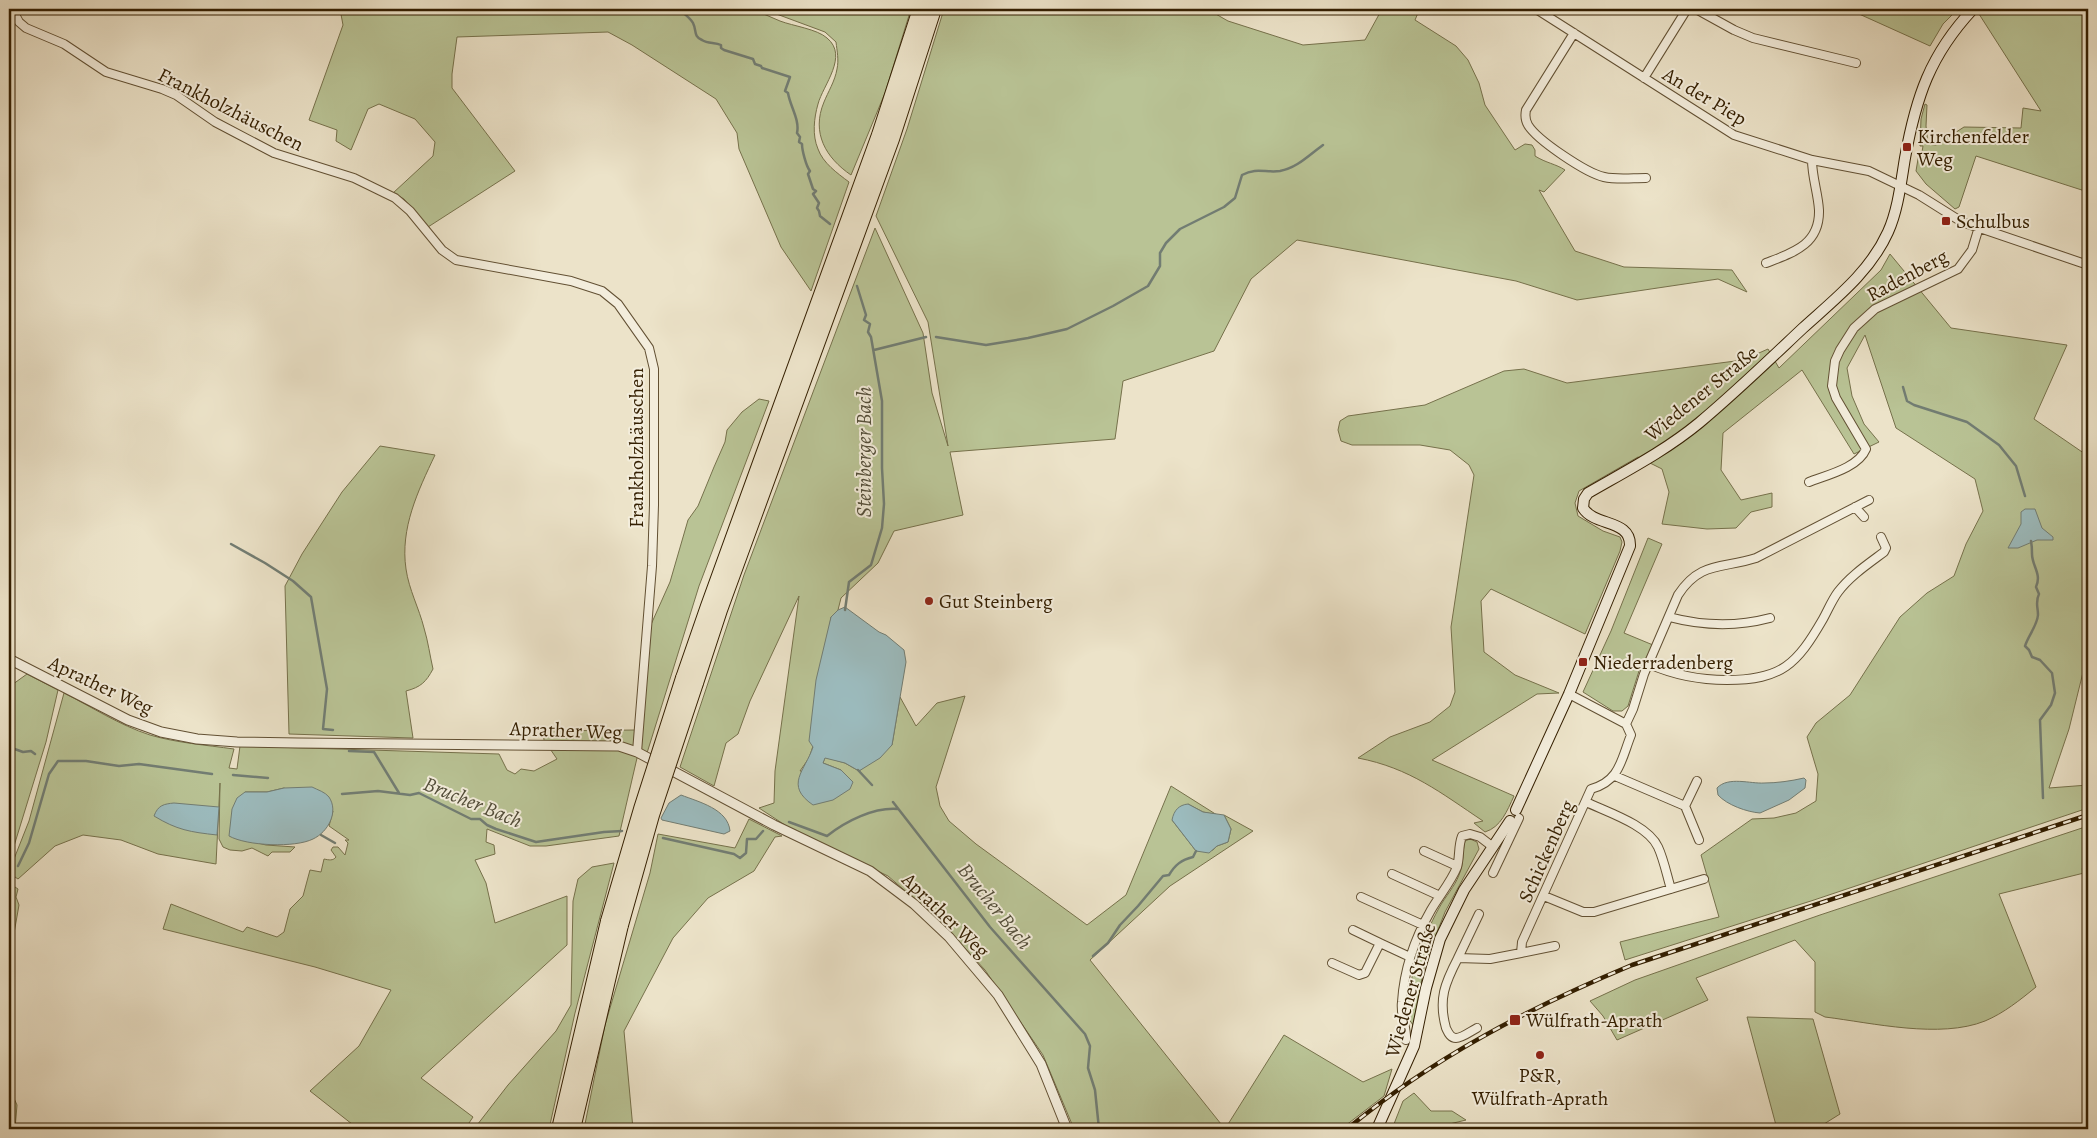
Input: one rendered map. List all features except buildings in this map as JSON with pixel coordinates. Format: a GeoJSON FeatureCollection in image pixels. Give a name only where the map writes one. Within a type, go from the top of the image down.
{"type":"FeatureCollection","features":[{"type":"Feature","properties":{"kind":"highway"},"geometry":{"type":"LineString","coordinates":[[886,137],[920,9]]}},
{"type":"Feature","properties":{"kind":"highway"},"geometry":{"type":"LineString","coordinates":[[559,1129],[615,923],[652,815],[689,681],[720,610],[781,425],[934,9]]}},
{"type":"Feature","properties":{"kind":"highway"},"geometry":{"type":"LineString","coordinates":[[573,1129],[615,923]]}},
{"type":"Feature","properties":{"kind":"main road","name":"Wiedener Straße"},"geometry":{"type":"LineString","coordinates":[[1377,1129],[1414,1046],[1426,988],[1440,939],[1464,890],[1493,847],[1515,819],[1630,546],[1631,538],[1628,532],[1619,526],[1591,516],[1583,508],[1584,499],[1588,493],[1630,470],[1684,435],[1747,382],[1867,267],[1879,251],[1889,230],[1913,117],[1924,80],[1946,41],[1973,9]]}},
{"type":"Feature","properties":{"kind":"street","name":"Frankholzhäuschen"},"geometry":{"type":"LineString","coordinates":[[12,9],[19,22],[26,28],[64,44],[106,72],[176,95],[216,122],[256,144],[294,161],[354,178],[395,198],[410,211],[442,250],[456,260],[571,281],[602,291],[618,304],[649,348],[654,369],[655,437],[652,566],[637,752]]}},
{"type":"Feature","properties":{"kind":"street","name":"An der Piep"},"geometry":{"type":"LineString","coordinates":[[1536,9],[1730,133],[1758,144],[1812,160],[1869,171],[1900,185]]}},
{"type":"Feature","properties":{"kind":"street"},"geometry":{"type":"LineString","coordinates":[[1644,78],[1687,9]]}},
{"type":"Feature","properties":{"kind":"street"},"geometry":{"type":"LineString","coordinates":[[1696,9],[1753,38],[1856,63]]}},
{"type":"Feature","properties":{"kind":"street"},"geometry":{"type":"LineString","coordinates":[[1574,33],[1526,110],[1527,123],[1543,142],[1593,173],[1613,178],[1646,178]]}},
{"type":"Feature","properties":{"kind":"street"},"geometry":{"type":"LineString","coordinates":[[1766,263],[1796,251],[1812,235],[1819,210],[1812,160]]}},
{"type":"Feature","properties":{"kind":"street"},"geometry":{"type":"LineString","coordinates":[[1900,185],[1950,216],[1979,228],[2088,264]]}},
{"type":"Feature","properties":{"kind":"street","name":"Radenberg"},"geometry":{"type":"LineString","coordinates":[[1809,482],[1836,472],[1853,463],[1863,455],[1866,449],[1836,398],[1832,386],[1835,361],[1846,339],[1854,328],[1874,309],[1958,269],[1972,250],[1979,228]]}},
{"type":"Feature","properties":{"kind":"street"},"geometry":{"type":"LineString","coordinates":[[1626,724],[1678,595],[1686,583],[1694,576],[1718,566],[1742,563],[1756,558],[1869,500]]}},
{"type":"Feature","properties":{"kind":"street"},"geometry":{"type":"LineString","coordinates":[[1855,506],[1864,517]]}},
{"type":"Feature","properties":{"kind":"street"},"geometry":{"type":"LineString","coordinates":[[1649,664],[1678,674],[1708,679],[1762,678],[1780,671],[1793,662],[1804,650],[1838,592],[1864,567],[1884,552],[1886,548],[1881,537]]}},
{"type":"Feature","properties":{"kind":"street"},"geometry":{"type":"LineString","coordinates":[[1669,617],[1689,623],[1716,625],[1745,624],[1770,618]]}},
{"type":"Feature","properties":{"kind":"street","name":"Aprather Weg"},"geometry":{"type":"LineString","coordinates":[[9,659],[128,720],[161,732],[197,738],[237,742],[619,746],[637,752],[774,826],[870,871],[914,904],[949,937],[998,995],[1041,1064],[1067,1129]]}},
{"type":"Feature","properties":{"kind":"street"},"geometry":{"type":"LineString","coordinates":[[1569,694],[1626,724],[1631,735],[1615,776],[1685,806],[1699,840]]}},
{"type":"Feature","properties":{"kind":"street","name":"Schickenberg"},"geometry":{"type":"LineString","coordinates":[[1521,953],[1522,942],[1591,789],[1604,786],[1615,776]]}},
{"type":"Feature","properties":{"kind":"street"},"geometry":{"type":"LineString","coordinates":[[1685,806],[1697,781]]}},
{"type":"Feature","properties":{"kind":"street"},"geometry":{"type":"LineString","coordinates":[[1586,802],[1640,828],[1652,838],[1658,846],[1671,889]]}},
{"type":"Feature","properties":{"kind":"street"},"geometry":{"type":"LineString","coordinates":[[1493,873],[1515,819]]}},
{"type":"Feature","properties":{"kind":"street","name":"Wiedener Straße"},"geometry":{"type":"LineString","coordinates":[[1406,1040],[1407,1030],[1401,1004],[1410,957],[1423,925],[1457,866],[1462,836],[1475,835],[1493,847]]}},
{"type":"Feature","properties":{"kind":"street"},"geometry":{"type":"LineString","coordinates":[[1424,851],[1457,866]]}},
{"type":"Feature","properties":{"kind":"street","name":"Wiedener Straße"},"geometry":{"type":"LineString","coordinates":[[1392,874],[1440,896]]}},
{"type":"Feature","properties":{"kind":"street"},"geometry":{"type":"LineString","coordinates":[[1544,896],[1583,912],[1594,912],[1704,879]]}},
{"type":"Feature","properties":{"kind":"street","name":"Wiedener Straße"},"geometry":{"type":"LineString","coordinates":[[1362,897],[1423,925]]}},
{"type":"Feature","properties":{"kind":"street"},"geometry":{"type":"LineString","coordinates":[[1477,1028],[1456,1038],[1452,1037],[1447,1029],[1442,1001],[1446,981],[1479,914]]}},
{"type":"Feature","properties":{"kind":"street","name":"Wiedener Straße"},"geometry":{"type":"LineString","coordinates":[[1353,930],[1410,957]]}},
{"type":"Feature","properties":{"kind":"street","name":"Wiedener Straße"},"geometry":{"type":"LineString","coordinates":[[1332,963],[1359,975],[1365,973],[1380,943]]}},
{"type":"Feature","properties":{"kind":"street"},"geometry":{"type":"LineString","coordinates":[[1458,958],[1490,959],[1555,946]]}},
{"type":"Feature","properties":{"kind":"green space"},"geometry":{"type":"Polygon","coordinates":[[[340,9],[752,9],[780,21],[823,35],[833,45],[836,53],[833,71],[818,104],[814,132],[815,138],[823,159],[849,182],[811,291],[781,247],[739,149],[737,133],[716,99],[632,45],[608,32],[457,37],[452,88],[515,171],[428,227],[404,199],[393,193],[433,156],[435,142],[415,119],[379,104],[368,109],[351,150],[336,141],[337,130],[309,120],[343,25],[340,9]]]}},
{"type":"Feature","properties":{"kind":"green space"},"geometry":{"type":"Polygon","coordinates":[[[763,9],[911,9],[885,93],[851,175],[834,161],[823,144],[820,134],[820,113],[837,69],[836,42],[825,32],[763,9]]]}},
{"type":"Feature","properties":{"kind":"green space"},"geometry":{"type":"Polygon","coordinates":[[[944,9],[1207,9],[1228,21],[1303,45],[1365,40],[1382,9],[1385,9],[1385,12],[1418,13],[1415,20],[1456,46],[1468,60],[1479,83],[1485,105],[1515,150],[1525,144],[1532,145],[1535,150],[1535,156],[1565,170],[1544,192],[1539,190],[1575,251],[1624,267],[1732,270],[1747,292],[1718,279],[1577,300],[1516,281],[1297,240],[1251,279],[1214,351],[1123,381],[1115,439],[950,452],[963,515],[894,531],[878,563],[841,598],[838,610],[831,617],[813,746],[809,758],[800,771],[841,770],[823,763],[825,757],[845,763],[859,771],[892,745],[900,697],[916,726],[937,703],[965,696],[936,787],[940,806],[949,821],[976,844],[1087,925],[1126,895],[1171,786],[1217,815],[1203,812],[1188,804],[1172,820],[1196,851],[1213,850],[1217,846],[1228,842],[1231,829],[1224,815],[1253,831],[1170,886],[1090,960],[1225,1129],[1074,1129],[1043,1055],[985,970],[940,921],[888,876],[791,829],[759,808],[774,803],[775,771],[799,596],[750,701],[738,734],[726,743],[714,786],[680,767],[744,575],[875,228],[923,333],[932,393],[948,446],[928,322],[876,216],[907,129],[944,9]]]}},
{"type":"Feature","properties":{"kind":"green space"},"geometry":{"type":"Polygon","coordinates":[[[1848,9],[1958,9],[1943,24],[1930,46],[1848,9]]]}},
{"type":"Feature","properties":{"kind":"green space"},"geometry":{"type":"Polygon","coordinates":[[[1984,9],[2088,9],[2088,192],[1976,156],[1959,207],[1955,209],[1926,184],[1916,171],[1919,153],[1922,152],[1923,146],[1920,146],[1921,119],[1925,104],[1927,105],[1926,126],[1928,144],[1936,145],[1964,127],[2021,128],[2023,108],[2041,111],[1979,14],[1984,9]]]}},
{"type":"Feature","properties":{"kind":"green space"},"geometry":{"type":"Polygon","coordinates":[[[1890,254],[1951,328],[2067,345],[2034,419],[2088,456],[2088,652],[2069,729],[2049,788],[2088,785],[2088,808],[1814,900],[1625,960],[1620,942],[1719,917],[1701,855],[1752,819],[1774,818],[1796,813],[1816,801],[1818,774],[1807,737],[1816,723],[1850,695],[1900,617],[1927,593],[1954,576],[1966,544],[1983,511],[1975,479],[1896,428],[1865,335],[1847,368],[1852,396],[1864,424],[1879,442],[1854,454],[1802,370],[1723,433],[1721,470],[1741,500],[1772,493],[1772,507],[1751,512],[1736,528],[1707,529],[1662,524],[1669,492],[1662,469],[1638,457],[1579,491],[1575,503],[1578,516],[1603,531],[1620,537],[1622,542],[1620,551],[1585,634],[1491,589],[1481,601],[1484,652],[1515,675],[1559,693],[1537,694],[1432,760],[1514,796],[1506,813],[1499,822],[1491,830],[1485,832],[1474,823],[1483,821],[1439,791],[1394,768],[1358,758],[1390,737],[1430,722],[1450,706],[1455,692],[1451,627],[1474,475],[1469,465],[1450,450],[1420,445],[1352,445],[1341,441],[1338,430],[1340,421],[1348,416],[1425,405],[1504,371],[1524,369],[1567,383],[1743,360],[1768,349],[1779,368],[1881,270],[1890,254]]]}},
{"type":"Feature","properties":{"kind":"green space"},"geometry":{"type":"Polygon","coordinates":[[[759,399],[769,401],[699,586],[647,753],[637,758],[619,836],[546,846],[530,846],[487,829],[486,842],[494,845],[495,854],[475,860],[486,883],[495,923],[567,896],[567,945],[421,1078],[473,1117],[465,1129],[357,1128],[310,1091],[359,1046],[391,990],[315,967],[163,929],[171,904],[243,932],[247,927],[277,937],[284,932],[290,909],[303,896],[310,870],[321,872],[324,859],[331,860],[336,857],[331,850],[333,847],[338,847],[345,855],[348,843],[345,840],[349,840],[329,826],[333,811],[284,788],[267,792],[245,792],[230,836],[266,845],[295,847],[290,852],[272,852],[268,856],[252,848],[242,851],[230,850],[223,847],[219,839],[220,783],[216,864],[158,854],[121,840],[83,835],[55,846],[18,879],[12,875],[12,864],[29,821],[64,693],[117,721],[150,735],[181,742],[234,749],[229,768],[237,769],[240,746],[499,754],[507,770],[515,774],[521,769],[534,771],[557,759],[544,740],[543,731],[635,730],[645,638],[670,582],[688,520],[698,506],[725,442],[727,430],[742,412],[759,399]]]}},
{"type":"Feature","properties":{"kind":"green space"},"geometry":{"type":"Polygon","coordinates":[[[380,446],[435,455],[422,482],[412,510],[406,539],[407,577],[420,613],[433,669],[423,683],[416,688],[406,691],[413,738],[289,734],[285,586],[302,554],[342,492],[380,446]]]}},
{"type":"Feature","properties":{"kind":"green space"},"geometry":{"type":"Polygon","coordinates":[[[1648,538],[1662,544],[1624,633],[1653,645],[1639,671],[1628,706],[1622,711],[1613,711],[1583,692],[1611,631],[1648,538]]]}},
{"type":"Feature","properties":{"kind":"green space"},"geometry":{"type":"Polygon","coordinates":[[[27,674],[58,690],[46,742],[14,846],[9,856],[9,687],[27,674]]]}},
{"type":"Feature","properties":{"kind":"green space"},"geometry":{"type":"Polygon","coordinates":[[[749,819],[782,836],[775,837],[754,871],[708,898],[673,938],[624,1031],[633,1129],[584,1129],[605,1025],[650,873],[658,834],[735,848],[749,819]]]}},
{"type":"Feature","properties":{"kind":"green space"},"geometry":{"type":"Polygon","coordinates":[[[2088,826],[2088,916],[2084,873],[1999,894],[2036,987],[2005,1010],[1985,1021],[1948,1029],[1927,1029],[1885,1026],[1825,1017],[1815,1012],[1815,962],[1795,940],[1696,978],[1708,1000],[1617,1040],[1603,1016],[1590,1001],[1635,980],[1820,915],[2088,826]]]}},
{"type":"Feature","properties":{"kind":"green space"},"geometry":{"type":"Polygon","coordinates":[[[1470,839],[1477,842],[1479,849],[1445,912],[1425,963],[1413,1025],[1406,1015],[1413,973],[1421,946],[1441,904],[1461,871],[1465,841],[1470,839]]]}},
{"type":"Feature","properties":{"kind":"green space"},"geometry":{"type":"Polygon","coordinates":[[[614,863],[575,1013],[549,1129],[474,1129],[508,1085],[556,1031],[571,1005],[573,901],[578,879],[592,867],[614,863]]]}},
{"type":"Feature","properties":{"kind":"green space"},"geometry":{"type":"Polygon","coordinates":[[[9,883],[18,889],[16,897],[19,905],[10,956],[11,1002],[9,1021],[9,883]]]}},
{"type":"Feature","properties":{"kind":"green space"},"geometry":{"type":"Polygon","coordinates":[[[1747,1017],[1813,1019],[1840,1114],[1816,1129],[1777,1129],[1747,1017]]]}},
{"type":"Feature","properties":{"kind":"green space"},"geometry":{"type":"Polygon","coordinates":[[[1284,1035],[1363,1082],[1392,1069],[1384,1096],[1341,1129],[1225,1129],[1284,1035]]]}},
{"type":"Feature","properties":{"kind":"green space"},"geometry":{"type":"Polygon","coordinates":[[[9,1087],[17,1105],[15,1129],[9,1129],[9,1087]]]}},
{"type":"Feature","properties":{"kind":"green space"},"geometry":{"type":"Polygon","coordinates":[[[1414,1093],[1431,1111],[1452,1111],[1466,1120],[1429,1129],[1415,1129],[1413,1125],[1410,1129],[1392,1129],[1403,1101],[1414,1093]]]}},
{"type":"Feature","properties":{"kind":"water"},"geometry":{"type":"Polygon","coordinates":[[[2025,509],[2035,509],[2042,528],[2053,537],[2053,540],[2037,540],[2018,548],[2008,548],[2021,524],[2021,512],[2025,509]]]}},
{"type":"Feature","properties":{"kind":"water"},"geometry":{"type":"Polygon","coordinates":[[[845,607],[886,635],[904,650],[906,662],[892,745],[880,758],[859,771],[845,763],[825,758],[823,763],[841,770],[853,782],[850,789],[833,800],[813,805],[804,798],[798,784],[813,747],[809,741],[816,680],[831,617],[838,610],[845,607]]]}},
{"type":"Feature","properties":{"kind":"water"},"geometry":{"type":"Polygon","coordinates":[[[1804,778],[1806,780],[1805,788],[1789,800],[1760,813],[1737,807],[1718,795],[1717,788],[1727,782],[1774,783],[1804,778]]]}},
{"type":"Feature","properties":{"kind":"water"},"geometry":{"type":"Polygon","coordinates":[[[312,787],[329,797],[333,809],[327,827],[313,839],[295,844],[271,845],[247,842],[229,836],[232,809],[237,798],[245,792],[267,792],[284,788],[312,787]]]}},
{"type":"Feature","properties":{"kind":"water"},"geometry":{"type":"Polygon","coordinates":[[[681,795],[712,807],[724,817],[730,831],[724,834],[662,820],[661,818],[669,803],[681,795]]]}},
{"type":"Feature","properties":{"kind":"water"},"geometry":{"type":"Polygon","coordinates":[[[174,803],[219,807],[217,835],[184,830],[154,816],[157,809],[174,803]]]}},
{"type":"Feature","properties":{"kind":"water"},"geometry":{"type":"Polygon","coordinates":[[[1188,804],[1203,812],[1224,815],[1231,829],[1228,842],[1217,846],[1209,853],[1196,851],[1172,820],[1177,809],[1188,804]]]}},
{"type":"Feature","properties":{"kind":"waterway","name":"Steinberger Bach"},"geometry":{"type":"LineString","coordinates":[[680,9],[692,21],[696,35],[699,38],[721,45],[721,48],[724,50],[753,59],[755,64],[762,68],[790,77],[785,91],[788,93],[796,118],[797,133],[800,137],[799,142],[802,144],[804,158],[810,171],[808,174],[813,189],[816,191],[813,194],[819,203],[817,208],[820,216],[830,224]]}},
{"type":"Feature","properties":{"kind":"waterway"},"geometry":{"type":"LineString","coordinates":[[936,337],[986,345],[1067,329],[1148,286],[1160,266],[1160,253],[1166,243],[1180,229],[1224,207],[1235,198],[1242,175],[1252,171],[1280,171],[1292,167],[1323,145]]}},
{"type":"Feature","properties":{"kind":"waterway","name":"Steinberger Bach"},"geometry":{"type":"LineString","coordinates":[[845,610],[849,582],[871,565],[882,528],[884,504],[882,401],[871,337],[868,332],[870,324],[864,320],[866,315],[857,286]]}},
{"type":"Feature","properties":{"kind":"waterway"},"geometry":{"type":"LineString","coordinates":[[874,350],[926,337]]}},
{"type":"Feature","properties":{"kind":"waterway"},"geometry":{"type":"LineString","coordinates":[[1903,387],[1907,401],[1967,422],[1999,445],[2016,466],[2025,496]]}},
{"type":"Feature","properties":{"kind":"waterway"},"geometry":{"type":"LineString","coordinates":[[2031,541],[2032,558],[2038,578],[2036,587],[2039,594],[2037,602],[2038,615],[2025,646],[2032,657],[2040,660],[2052,673],[2055,693],[2051,705],[2040,720],[2043,798]]}},
{"type":"Feature","properties":{"kind":"waterway"},"geometry":{"type":"LineString","coordinates":[[231,544],[293,581],[311,597],[327,689],[323,729],[333,730]]}},
{"type":"Feature","properties":{"kind":"waterway","name":"Brucher Bach"},"geometry":{"type":"LineString","coordinates":[[9,747],[23,752],[31,751],[35,754]]}},
{"type":"Feature","properties":{"kind":"waterway"},"geometry":{"type":"LineString","coordinates":[[349,751],[374,752],[399,793]]}},
{"type":"Feature","properties":{"kind":"waterway","name":"Brucher Bach"},"geometry":{"type":"LineString","coordinates":[[18,866],[29,843],[49,774],[58,761],[86,761],[119,766],[139,764],[212,774]]}},
{"type":"Feature","properties":{"kind":"waterway","name":"Steinberger Bach"},"geometry":{"type":"LineString","coordinates":[[858,770],[872,785]]}},
{"type":"Feature","properties":{"kind":"waterway","name":"Brucher Bach"},"geometry":{"type":"LineString","coordinates":[[233,775],[268,778]]}},
{"type":"Feature","properties":{"kind":"waterway","name":"Brucher Bach"},"geometry":{"type":"LineString","coordinates":[[342,794],[378,791],[410,795],[419,793],[471,819],[480,819],[496,829],[536,842],[622,831]]}},
{"type":"Feature","properties":{"kind":"waterway","name":"Brucher Bach"},"geometry":{"type":"LineString","coordinates":[[893,802],[990,927],[1085,1034],[1090,1046],[1088,1068],[1095,1090],[1099,1129]]}},
{"type":"Feature","properties":{"kind":"waterway","name":"Brucher Bach"},"geometry":{"type":"LineString","coordinates":[[789,822],[827,836],[861,816],[879,810],[898,809]]}},
{"type":"Feature","properties":{"kind":"waterway","name":"Brucher Bach"},"geometry":{"type":"LineString","coordinates":[[663,838],[734,854],[740,858],[746,853],[747,839],[756,839],[763,831]]}},
{"type":"Feature","properties":{"kind":"waterway"},"geometry":{"type":"LineString","coordinates":[[321,835],[335,843]]}},
{"type":"Feature","properties":{"kind":"waterway"},"geometry":{"type":"LineString","coordinates":[[1093,956],[1108,943],[1120,925],[1163,876],[1169,875],[1179,863],[1193,857],[1196,851]]}},
{"type":"Feature","properties":{"kind":"waterway"},"geometry":{"type":"LineString","coordinates":[[2083,869],[2088,874]]}},
{"type":"Feature","properties":{"kind":"waterway"},"geometry":{"type":"LineString","coordinates":[[9,891],[9,899]]}},
{"type":"Feature","properties":{"kind":"railway"},"geometry":{"type":"LineString","coordinates":[[1347,1129],[1380,1103],[1448,1057],[1520,1017],[1594,981],[1632,965],[2088,815]]}},
{"type":"Feature","properties":{"kind":"place","name":"Kirchenfelder Weg"},"geometry":{"type":"Point","coordinates":[1907,147]}},
{"type":"Feature","properties":{"kind":"place","name":"Schulbus"},"geometry":{"type":"Point","coordinates":[1946,221]}},
{"type":"Feature","properties":{"kind":"place","name":"Gut Steinberg"},"geometry":{"type":"Point","coordinates":[929,601]}},
{"type":"Feature","properties":{"kind":"place","name":"Niederradenberg"},"geometry":{"type":"Point","coordinates":[1583,662]}},
{"type":"Feature","properties":{"kind":"place","name":"Wülfrath-Aprath"},"geometry":{"type":"Point","coordinates":[1515,1020]}},
{"type":"Feature","properties":{"kind":"place","name":"P&R, Wülfrath-Aprath"},"geometry":{"type":"Point","coordinates":[1540,1055]}}]}
